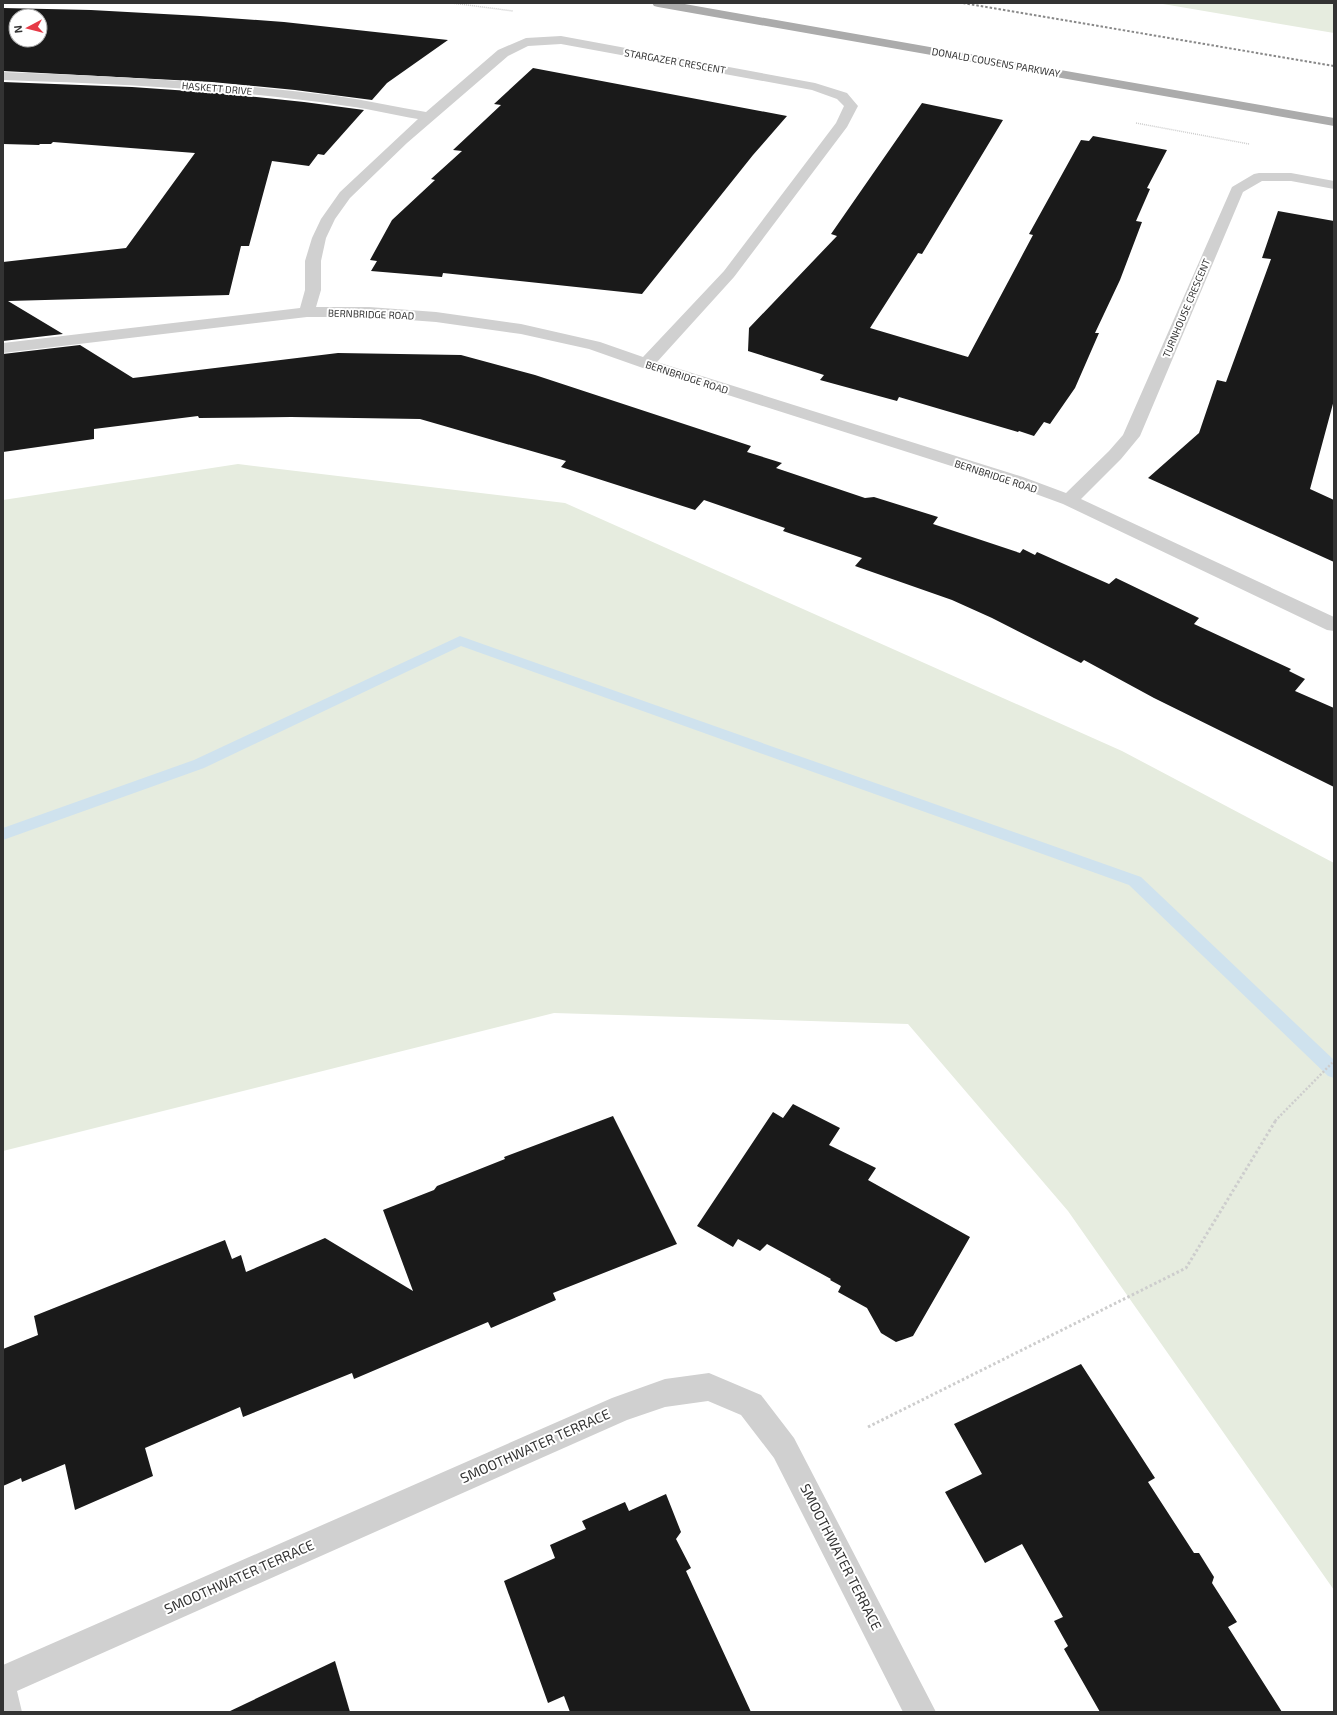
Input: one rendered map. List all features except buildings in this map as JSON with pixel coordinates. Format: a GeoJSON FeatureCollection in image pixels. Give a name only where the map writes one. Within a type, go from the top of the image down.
{"type":"FeatureCollection","features":[{"type":"Feature","properties":{"kind":"main road","name":"DONALD COUSENS PARKWAY"},"geometry":{"type":"LineString","coordinates":[[658,3],[1334,122]]}},
{"type":"Feature","properties":{"kind":"street","name":"STARGAZER CRESCENT"},"geometry":{"type":"LineString","coordinates":[[307,312],[313,290],[313,261],[319,238],[328,219],[345,195],[373,167],[503,53],[526,42],[561,40],[816,87],[842,96],[851,106],[842,124],[729,274],[646,364]]}},
{"type":"Feature","properties":{"kind":"street","name":"HASKETT DRIVE"},"geometry":{"type":"LineString","coordinates":[[3,76],[126,81],[243,90],[338,100],[429,117]]}},
{"type":"Feature","properties":{"kind":"street","name":"TURNHOUSE CRESCENT"},"geometry":{"type":"LineString","coordinates":[[1069,500],[1115,455],[1131,436],[1237,190],[1259,177],[1291,177],[1334,185]]}},
{"type":"Feature","properties":{"kind":"street","name":"BERNBRIDGE ROAD"},"geometry":{"type":"LineString","coordinates":[[3,348],[307,312],[388,313],[482,322],[555,335],[588,344],[646,364],[1017,481],[1069,500],[1334,625]]}},
{"type":"Feature","properties":{"kind":"street","name":"SMOOTHWATER TERRACE"},"geometry":{"type":"LineString","coordinates":[[3,1681],[622,1408],[665,1393],[709,1387],[751,1405],[784,1448],[920,1712]]}},
{"type":"Feature","properties":{"kind":"street"},"geometry":{"type":"LineString","coordinates":[[3,1694],[6,1712]]}},
{"type":"Feature","properties":{"kind":"path"},"geometry":{"type":"LineString","coordinates":[[868,1427],[1186,1268],[1277,1118],[1334,1061]]}},
{"type":"Feature","properties":{"kind":"shaded area"},"geometry":{"type":"Polygon","coordinates":[[[1157,3],[1334,3],[1334,33],[1157,3]]]}},
{"type":"Feature","properties":{"kind":"shaded area"},"geometry":{"type":"Polygon","coordinates":[[[238,464],[565,503],[1122,751],[1334,863],[1334,1590],[1068,1211],[908,1024],[554,1013],[3,1151],[3,500],[238,464]]]}},
{"type":"Feature","properties":{"kind":"waterway"},"geometry":{"type":"LineString","coordinates":[[3,834],[199,764],[460,641],[1135,881],[1334,1071]]}},
{"type":"Feature","properties":{"kind":"railway"},"geometry":{"type":"LineString","coordinates":[[963,3],[1334,66]]}}]}
